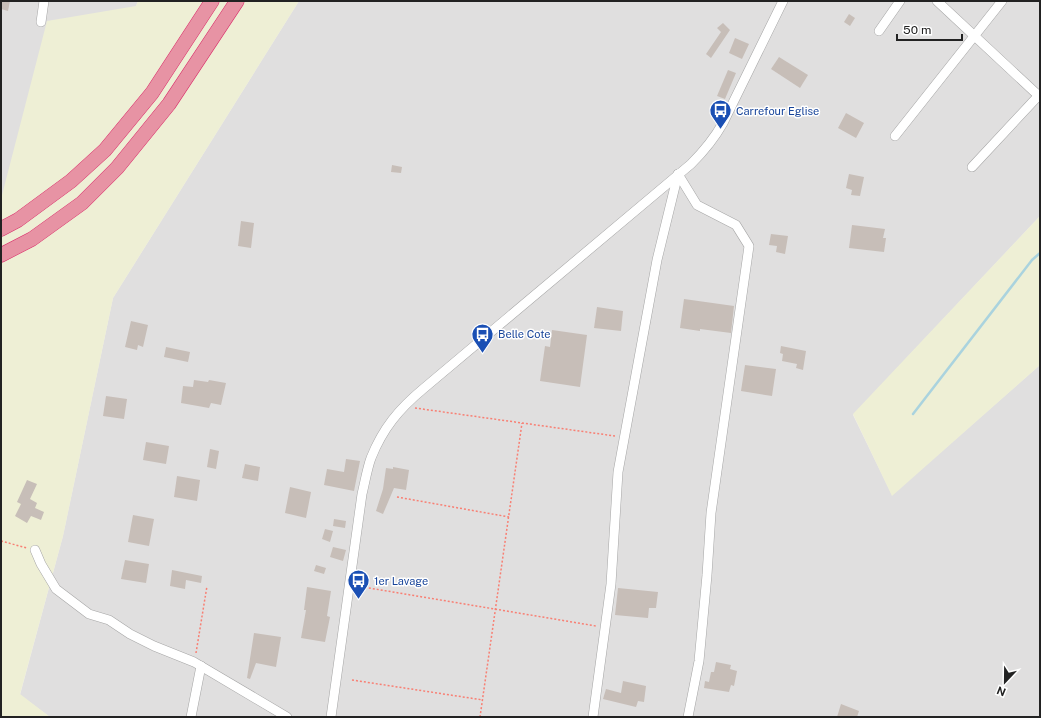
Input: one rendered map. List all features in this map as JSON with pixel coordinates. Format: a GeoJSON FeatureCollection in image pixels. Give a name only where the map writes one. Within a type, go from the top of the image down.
{"type":"FeatureCollection","features":[{"type":"Feature","properties":{"kind":"highway"},"geometry":{"type":"LineString","coordinates":[[1,229],[18,220],[71,181],[105,150],[152,93],[212,1]]}},
{"type":"Feature","properties":{"kind":"highway"},"geometry":{"type":"LineString","coordinates":[[1,255],[32,239],[82,203],[117,168],[169,104],[237,1]]}},
{"type":"Feature","properties":{"kind":"street"},"geometry":{"type":"LineString","coordinates":[[41,22],[44,1]]}},
{"type":"Feature","properties":{"kind":"street"},"geometry":{"type":"LineString","coordinates":[[331,717],[362,494],[371,459],[385,430],[403,406],[706,149],[715,137],[783,1]]}},
{"type":"Feature","properties":{"kind":"street"},"geometry":{"type":"LineString","coordinates":[[878,31],[900,1]]}},
{"type":"Feature","properties":{"kind":"street"},"geometry":{"type":"LineString","coordinates":[[938,1],[1039,95],[972,167]]}},
{"type":"Feature","properties":{"kind":"street"},"geometry":{"type":"LineString","coordinates":[[895,136],[1002,1]]}},
{"type":"Feature","properties":{"kind":"street"},"geometry":{"type":"LineString","coordinates":[[593,717],[611,584],[618,472],[657,260],[678,174]]}},
{"type":"Feature","properties":{"kind":"street"},"geometry":{"type":"LineString","coordinates":[[678,174],[697,205],[736,226],[749,246],[711,513],[699,661],[688,717]]}},
{"type":"Feature","properties":{"kind":"street"},"geometry":{"type":"LineString","coordinates":[[34,550],[56,589],[89,614],[108,620],[148,643],[197,664],[287,717]]}},
{"type":"Feature","properties":{"kind":"street"},"geometry":{"type":"LineString","coordinates":[[191,717],[197,664]]}},
{"type":"Feature","properties":{"kind":"path"},"geometry":{"type":"LineString","coordinates":[[403,406],[624,437]]}},
{"type":"Feature","properties":{"kind":"path"},"geometry":{"type":"LineString","coordinates":[[480,717],[522,423]]}},
{"type":"Feature","properties":{"kind":"path"},"geometry":{"type":"LineString","coordinates":[[397,496],[509,517]]}},
{"type":"Feature","properties":{"kind":"path"},"geometry":{"type":"LineString","coordinates":[[1,541],[34,550]]}},
{"type":"Feature","properties":{"kind":"path"},"geometry":{"type":"LineString","coordinates":[[350,585],[605,627]]}},
{"type":"Feature","properties":{"kind":"path"},"geometry":{"type":"LineString","coordinates":[[197,664],[207,586]]}},
{"type":"Feature","properties":{"kind":"path"},"geometry":{"type":"LineString","coordinates":[[352,680],[483,700]]}},
{"type":"Feature","properties":{"kind":"shaded area"},"geometry":{"type":"Polygon","coordinates":[[[1,1],[138,1],[136,6],[1,199],[1,1]]]}},
{"type":"Feature","properties":{"kind":"shaded area"},"geometry":{"type":"Polygon","coordinates":[[[299,1],[1040,1],[1040,216],[853,415],[892,495],[1040,365],[1040,717],[50,717],[20,695],[63,536],[113,298],[299,1]]]}},
{"type":"Feature","properties":{"kind":"green space"},"geometry":{"type":"Polygon","coordinates":[[[138,1],[299,1],[113,298],[63,536],[20,694],[50,717],[1,717],[1,199],[47,21],[136,6],[138,1]]]}},
{"type":"Feature","properties":{"kind":"green space"},"geometry":{"type":"Polygon","coordinates":[[[1040,216],[1040,365],[892,496],[853,414],[1040,216]]]}},
{"type":"Feature","properties":{"kind":"building"},"geometry":{"type":"Polygon","coordinates":[[[1,1],[10,1],[8,11],[1,9],[1,1]]]}},
{"type":"Feature","properties":{"kind":"building"},"geometry":{"type":"Polygon","coordinates":[[[849,14],[855,18],[850,26],[844,22],[849,14]]]}},
{"type":"Feature","properties":{"kind":"building"},"geometry":{"type":"Polygon","coordinates":[[[723,23],[730,30],[711,58],[706,54],[721,32],[717,28],[723,23]]]}},
{"type":"Feature","properties":{"kind":"building"},"geometry":{"type":"Polygon","coordinates":[[[735,38],[749,44],[742,59],[729,53],[735,38]]]}},
{"type":"Feature","properties":{"kind":"building"},"geometry":{"type":"Polygon","coordinates":[[[779,57],[808,75],[800,88],[771,69],[779,57]]]}},
{"type":"Feature","properties":{"kind":"building"},"geometry":{"type":"Polygon","coordinates":[[[728,70],[736,73],[725,99],[717,96],[728,70]]]}},
{"type":"Feature","properties":{"kind":"building"},"geometry":{"type":"Polygon","coordinates":[[[846,113],[864,123],[856,138],[838,128],[846,113]]]}},
{"type":"Feature","properties":{"kind":"building"},"geometry":{"type":"Polygon","coordinates":[[[392,165],[402,167],[401,173],[391,172],[392,165]]]}},
{"type":"Feature","properties":{"kind":"building"},"geometry":{"type":"Polygon","coordinates":[[[849,174],[864,177],[860,196],[851,195],[852,190],[846,188],[849,174]]]}},
{"type":"Feature","properties":{"kind":"building"},"geometry":{"type":"Polygon","coordinates":[[[241,221],[254,223],[251,248],[238,246],[241,221]]]}},
{"type":"Feature","properties":{"kind":"building"},"geometry":{"type":"Polygon","coordinates":[[[852,225],[885,229],[883,238],[886,238],[884,252],[849,248],[852,225]]]}},
{"type":"Feature","properties":{"kind":"building"},"geometry":{"type":"Polygon","coordinates":[[[771,234],[788,236],[785,254],[776,252],[777,246],[769,245],[771,234]]]}},
{"type":"Feature","properties":{"kind":"building"},"geometry":{"type":"Polygon","coordinates":[[[684,299],[734,306],[731,333],[680,328],[684,299]]]}},
{"type":"Feature","properties":{"kind":"building"},"geometry":{"type":"Polygon","coordinates":[[[597,307],[623,311],[621,331],[594,328],[597,307]]]}},
{"type":"Feature","properties":{"kind":"building"},"geometry":{"type":"Polygon","coordinates":[[[131,321],[148,325],[143,347],[138,345],[137,350],[125,347],[131,321]]]}},
{"type":"Feature","properties":{"kind":"building"},"geometry":{"type":"Polygon","coordinates":[[[552,330],[587,335],[580,387],[540,381],[545,346],[550,347],[552,330]]]}},
{"type":"Feature","properties":{"kind":"building"},"geometry":{"type":"Polygon","coordinates":[[[781,346],[806,351],[803,370],[796,368],[797,364],[782,361],[783,354],[780,353],[781,346]]]}},
{"type":"Feature","properties":{"kind":"building"},"geometry":{"type":"Polygon","coordinates":[[[166,347],[190,352],[188,362],[164,357],[166,347]]]}},
{"type":"Feature","properties":{"kind":"building"},"geometry":{"type":"Polygon","coordinates":[[[745,365],[776,369],[772,396],[741,391],[745,365]]]}},
{"type":"Feature","properties":{"kind":"building"},"geometry":{"type":"Polygon","coordinates":[[[194,380],[208,382],[209,380],[226,383],[221,405],[211,403],[209,408],[181,403],[183,386],[193,387],[194,380]]]}},
{"type":"Feature","properties":{"kind":"building"},"geometry":{"type":"Polygon","coordinates":[[[106,396],[127,399],[124,419],[103,416],[106,396]]]}},
{"type":"Feature","properties":{"kind":"building"},"geometry":{"type":"Polygon","coordinates":[[[146,442],[169,446],[166,464],[143,460],[146,442]]]}},
{"type":"Feature","properties":{"kind":"building"},"geometry":{"type":"Polygon","coordinates":[[[210,449],[219,451],[216,469],[207,467],[210,449]]]}},
{"type":"Feature","properties":{"kind":"building"},"geometry":{"type":"Polygon","coordinates":[[[346,459],[360,461],[354,491],[324,485],[327,469],[344,472],[346,459]]]}},
{"type":"Feature","properties":{"kind":"building"},"geometry":{"type":"Polygon","coordinates":[[[245,464],[260,467],[258,481],[242,478],[245,464]]]}},
{"type":"Feature","properties":{"kind":"building"},"geometry":{"type":"Polygon","coordinates":[[[393,467],[409,470],[406,490],[394,488],[383,514],[376,511],[383,489],[386,468],[393,469],[393,467]]]}},
{"type":"Feature","properties":{"kind":"building"},"geometry":{"type":"Polygon","coordinates":[[[177,476],[200,480],[197,501],[174,497],[177,476]]]}},
{"type":"Feature","properties":{"kind":"building"},"geometry":{"type":"Polygon","coordinates":[[[27,480],[37,484],[30,499],[37,503],[35,508],[44,512],[41,520],[31,516],[27,523],[15,516],[21,504],[17,502],[27,480]]]}},
{"type":"Feature","properties":{"kind":"building"},"geometry":{"type":"Polygon","coordinates":[[[290,487],[311,492],[306,518],[285,513],[290,487]]]}},
{"type":"Feature","properties":{"kind":"building"},"geometry":{"type":"Polygon","coordinates":[[[133,515],[154,519],[149,546],[128,542],[133,515]]]}},
{"type":"Feature","properties":{"kind":"building"},"geometry":{"type":"Polygon","coordinates":[[[334,519],[346,521],[345,528],[333,526],[334,519]]]}},
{"type":"Feature","properties":{"kind":"building"},"geometry":{"type":"Polygon","coordinates":[[[325,529],[333,531],[330,542],[322,539],[325,529]]]}},
{"type":"Feature","properties":{"kind":"building"},"geometry":{"type":"Polygon","coordinates":[[[333,547],[346,550],[343,561],[330,557],[333,547]]]}},
{"type":"Feature","properties":{"kind":"building"},"geometry":{"type":"Polygon","coordinates":[[[125,560],[149,564],[146,583],[121,579],[125,560]]]}},
{"type":"Feature","properties":{"kind":"building"},"geometry":{"type":"Polygon","coordinates":[[[316,565],[326,568],[324,574],[314,571],[316,565]]]}},
{"type":"Feature","properties":{"kind":"building"},"geometry":{"type":"Polygon","coordinates":[[[172,570],[202,576],[201,583],[186,580],[185,589],[170,586],[172,570]]]}},
{"type":"Feature","properties":{"kind":"building"},"geometry":{"type":"Polygon","coordinates":[[[307,587],[331,591],[327,616],[330,617],[325,642],[301,638],[306,610],[304,610],[307,587]]]}},
{"type":"Feature","properties":{"kind":"building"},"geometry":{"type":"Polygon","coordinates":[[[618,588],[658,592],[656,608],[649,608],[648,618],[615,615],[618,588]]]}},
{"type":"Feature","properties":{"kind":"building"},"geometry":{"type":"Polygon","coordinates":[[[254,633],[281,637],[276,667],[256,663],[250,679],[247,678],[254,633]]]}},
{"type":"Feature","properties":{"kind":"building"},"geometry":{"type":"Polygon","coordinates":[[[716,662],[731,665],[730,669],[737,671],[734,686],[731,685],[729,692],[704,688],[705,681],[709,682],[711,672],[714,672],[716,662]]]}},
{"type":"Feature","properties":{"kind":"building"},"geometry":{"type":"Polygon","coordinates":[[[623,681],[646,686],[644,702],[638,701],[636,707],[603,699],[606,689],[621,693],[623,681]]]}},
{"type":"Feature","properties":{"kind":"building"},"geometry":{"type":"Polygon","coordinates":[[[841,704],[859,711],[857,717],[837,717],[841,704]]]}},
{"type":"Feature","properties":{"kind":"waterway"},"geometry":{"type":"LineString","coordinates":[[913,414],[1032,260],[1040,253]]}},
{"type":"Feature","properties":{"kind":"place","name":"Carrefour Eglise"},"geometry":{"type":"Point","coordinates":[720,130]}},
{"type":"Feature","properties":{"kind":"place","name":"Belle Cote"},"geometry":{"type":"Point","coordinates":[482,354]}},
{"type":"Feature","properties":{"kind":"place","name":"1er Lavage"},"geometry":{"type":"Point","coordinates":[359,600]}}]}
